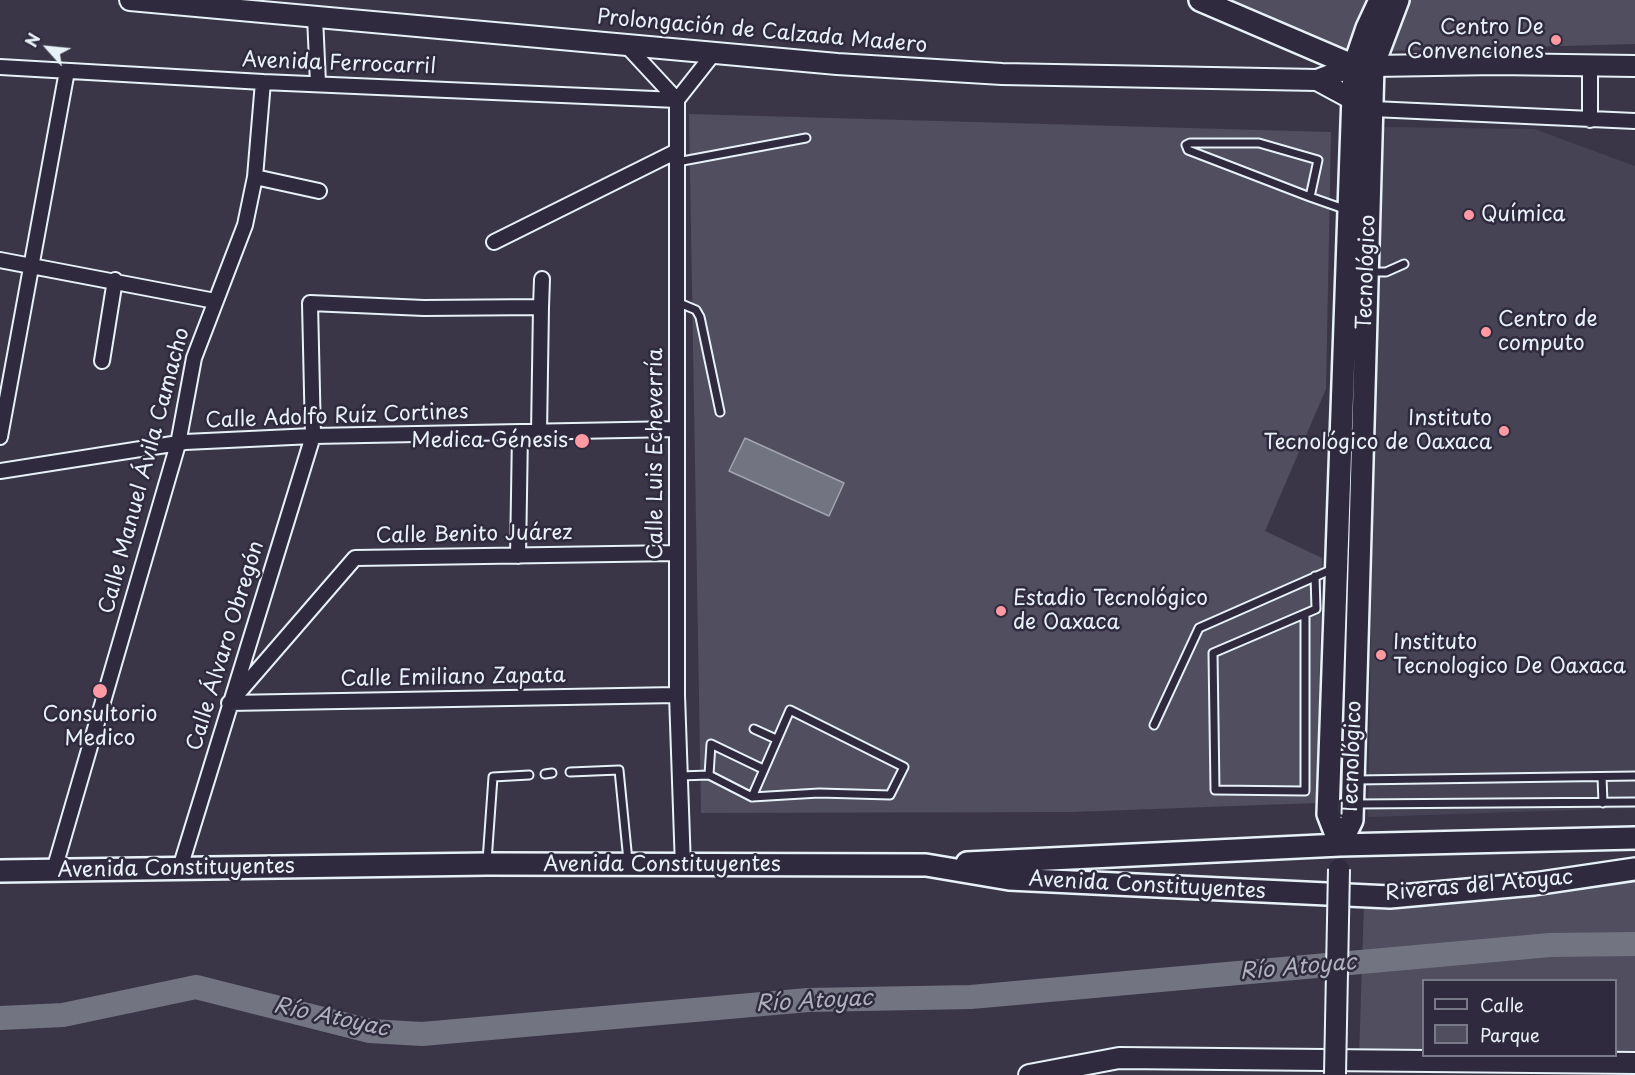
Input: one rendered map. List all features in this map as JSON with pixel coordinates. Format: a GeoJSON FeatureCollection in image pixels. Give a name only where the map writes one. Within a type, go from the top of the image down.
{"type":"FeatureCollection","features":[{"type":"Feature","properties":{"kind":"main road"},"geometry":{"type":"LineString","coordinates":[[1200,0],[1364,66]]}},
{"type":"Feature","properties":{"kind":"main road"},"geometry":{"type":"LineString","coordinates":[[1364,66],[1380,0]]}},
{"type":"Feature","properties":{"kind":"main road"},"geometry":{"type":"LineString","coordinates":[[1364,66],[1398,0]]}},
{"type":"Feature","properties":{"kind":"main road","name":"Tecnológico"},"geometry":{"type":"LineString","coordinates":[[1340,845],[1352,820],[1353,804],[1357,619],[1356,330],[1350,210],[1353,100],[1364,66]]}},
{"type":"Feature","properties":{"kind":"main road","name":"Tecnológico"},"geometry":{"type":"LineString","coordinates":[[1340,845],[1328,814],[1337,567],[1356,330],[1367,272],[1373,109],[1364,66]]}},
{"type":"Feature","properties":{"kind":"main road"},"geometry":{"type":"LineString","coordinates":[[926,865],[1340,845],[1635,838]]}},
{"type":"Feature","properties":{"kind":"main road","name":"Avenida Constituyentes"},"geometry":{"type":"LineString","coordinates":[[0,871],[487,864],[683,867],[926,865],[1009,879],[1323,893]]}},
{"type":"Feature","properties":{"kind":"main road","name":"Riveras del Atoyac"},"geometry":{"type":"LineString","coordinates":[[1323,893],[1390,897],[1534,884],[1635,869]]}},
{"type":"Feature","properties":{"kind":"street","name":"Prolongación de Calzada Madero"},"geometry":{"type":"LineString","coordinates":[[130,0],[714,53],[1002,74],[1317,80],[1364,66],[1497,64],[1635,66]]}},
{"type":"Feature","properties":{"kind":"street"},"geometry":{"type":"LineString","coordinates":[[315,17],[318,83]]}},
{"type":"Feature","properties":{"kind":"street"},"geometry":{"type":"LineString","coordinates":[[626,45],[677,100],[714,53]]}},
{"type":"Feature","properties":{"kind":"street"},"geometry":{"type":"LineString","coordinates":[[1590,65],[1590,120]]}},
{"type":"Feature","properties":{"kind":"street","name":"Avenida Ferrocarril"},"geometry":{"type":"LineString","coordinates":[[0,67],[262,82],[677,100]]}},
{"type":"Feature","properties":{"kind":"street"},"geometry":{"type":"LineString","coordinates":[[0,437],[66,71]]}},
{"type":"Feature","properties":{"kind":"street"},"geometry":{"type":"LineString","coordinates":[[1317,80],[1353,100]]}},
{"type":"Feature","properties":{"kind":"street","name":"Calle Manuel Ávila Camacho"},"geometry":{"type":"LineString","coordinates":[[54,870],[178,444],[194,358],[245,225],[255,177],[262,82]]}},
{"type":"Feature","properties":{"kind":"street","name":"Calle Luis Echeverría"},"geometry":{"type":"LineString","coordinates":[[677,100],[677,695],[683,867]]}},
{"type":"Feature","properties":{"kind":"street"},"geometry":{"type":"LineString","coordinates":[[1373,109],[1635,121]]}},
{"type":"Feature","properties":{"kind":"street"},"geometry":{"type":"LineString","coordinates":[[494,242],[677,156]]}},
{"type":"Feature","properties":{"kind":"street"},"geometry":{"type":"LineString","coordinates":[[255,177],[319,191]]}},
{"type":"Feature","properties":{"kind":"street"},"geometry":{"type":"LineString","coordinates":[[0,260],[32,264],[215,301]]}},
{"type":"Feature","properties":{"kind":"street"},"geometry":{"type":"LineString","coordinates":[[539,433],[542,279]]}},
{"type":"Feature","properties":{"kind":"street"},"geometry":{"type":"LineString","coordinates":[[102,361],[115,280]]}},
{"type":"Feature","properties":{"kind":"street","name":"Calle Álvaro Obregón"},"geometry":{"type":"LineString","coordinates":[[180,868],[313,436],[310,303],[424,308],[541,307]]}},
{"type":"Feature","properties":{"kind":"street","name":"Calle Adolfo Ruíz Cortines"},"geometry":{"type":"LineString","coordinates":[[0,471],[178,444],[313,436],[677,429]]}},
{"type":"Feature","properties":{"kind":"street"},"geometry":{"type":"LineString","coordinates":[[518,556],[520,433]]}},
{"type":"Feature","properties":{"kind":"street","name":"Calle Benito Juárez"},"geometry":{"type":"LineString","coordinates":[[229,703],[355,558],[677,553]]}},
{"type":"Feature","properties":{"kind":"street"},"geometry":{"type":"LineString","coordinates":[[1335,619],[1357,619]]}},
{"type":"Feature","properties":{"kind":"street","name":"Calle Emiliano Zapata"},"geometry":{"type":"LineString","coordinates":[[229,703],[677,695]]}},
{"type":"Feature","properties":{"kind":"street"},"geometry":{"type":"LineString","coordinates":[[1335,1074],[1340,845]]}},
{"type":"Feature","properties":{"kind":"street"},"geometry":{"type":"LineString","coordinates":[[1029,1075],[1119,1058],[1314,1062],[1635,1063]]}},
{"type":"Feature","properties":{"kind":"lane"},"geometry":{"type":"LineString","coordinates":[[677,156],[806,138]]}},
{"type":"Feature","properties":{"kind":"lane"},"geometry":{"type":"LineString","coordinates":[[1310,197],[1318,160],[1259,143],[1190,142],[1186,145],[1188,150],[1310,197],[1350,210]]}},
{"type":"Feature","properties":{"kind":"lane"},"geometry":{"type":"LineString","coordinates":[[1367,272],[1386,272],[1404,264]]}},
{"type":"Feature","properties":{"kind":"lane"},"geometry":{"type":"LineString","coordinates":[[677,302],[696,310],[700,317],[720,412]]}},
{"type":"Feature","properties":{"kind":"lane"},"geometry":{"type":"LineString","coordinates":[[1154,725],[1199,628],[1337,567]]}},
{"type":"Feature","properties":{"kind":"lane"},"geometry":{"type":"LineString","coordinates":[[1305,614],[1305,791],[1215,790],[1213,653],[1316,609],[1315,576]]}},
{"type":"Feature","properties":{"kind":"lane"},"geometry":{"type":"LineString","coordinates":[[680,776],[709,775],[752,797],[819,793],[891,795],[904,767],[790,710],[752,797]]}},
{"type":"Feature","properties":{"kind":"lane"},"geometry":{"type":"LineString","coordinates":[[754,729],[776,739]]}},
{"type":"Feature","properties":{"kind":"lane"},"geometry":{"type":"LineString","coordinates":[[709,775],[711,744],[763,769]]}},
{"type":"Feature","properties":{"kind":"lane"},"geometry":{"type":"LineString","coordinates":[[570,772],[619,770],[628,866]]}},
{"type":"Feature","properties":{"kind":"lane"},"geometry":{"type":"LineString","coordinates":[[487,864],[493,777],[529,775]]}},
{"type":"Feature","properties":{"kind":"lane"},"geometry":{"type":"LineString","coordinates":[[1353,779],[1635,776]]}},
{"type":"Feature","properties":{"kind":"lane"},"geometry":{"type":"LineString","coordinates":[[1602,777],[1603,803]]}},
{"type":"Feature","properties":{"kind":"lane"},"geometry":{"type":"LineString","coordinates":[[1353,804],[1635,802]]}},
{"type":"Feature","properties":{"kind":"shaded area","name":"Instituto Tecnológico de Oaxaca"},"geometry":{"type":"Polygon","coordinates":[[[1379,127],[1534,129],[1635,166],[1635,808],[1368,817],[1379,127]]]}},
{"type":"Feature","properties":{"kind":"green space"},"geometry":{"type":"Polygon","coordinates":[[[1214,0],[1367,0],[1346,49],[1214,0]]]}},
{"type":"Feature","properties":{"kind":"green space"},"geometry":{"type":"Polygon","coordinates":[[[1402,0],[1635,0],[1635,44],[1385,51],[1402,0]]]}},
{"type":"Feature","properties":{"kind":"green space","name":"Instituto Tecnológico de Oaxaca"},"geometry":{"type":"Polygon","coordinates":[[[689,114],[1331,132],[1326,389],[1265,531],[1322,558],[1317,803],[1072,812],[701,813],[689,114]]]}},
{"type":"Feature","properties":{"kind":"green space"},"geometry":{"type":"Polygon","coordinates":[[[1635,876],[1635,1053],[1617,1053],[1617,979],[1422,979],[1422,1056],[1359,1057],[1364,904],[1635,876]]]}},
{"type":"Feature","properties":{"kind":"water"},"geometry":{"type":"Polygon","coordinates":[[[745,438],[844,483],[829,516],[729,471],[745,438]]]}},
{"type":"Feature","properties":{"kind":"waterway","name":"Río Atoyac"},"geometry":{"type":"LineString","coordinates":[[0,1018],[63,1015],[196,987],[370,1031],[422,1034],[808,1000],[971,997],[1550,945],[1635,944]]}},
{"type":"Feature","properties":{"kind":"place","name":"Centro De Convenciones"},"geometry":{"type":"Point","coordinates":[1556,40]}},
{"type":"Feature","properties":{"kind":"place","name":"Química"},"geometry":{"type":"Point","coordinates":[1469,215]}},
{"type":"Feature","properties":{"kind":"place","name":"Centro de computo"},"geometry":{"type":"Point","coordinates":[1486,332]}},
{"type":"Feature","properties":{"kind":"place","name":"Instituto Tecnológico de Oaxaca"},"geometry":{"type":"Point","coordinates":[1504,431]}},
{"type":"Feature","properties":{"kind":"place","name":"Medica Génesis"},"geometry":{"type":"Point","coordinates":[582,441]}},
{"type":"Feature","properties":{"kind":"place","name":"Estadio Tecnológico de Oaxaca"},"geometry":{"type":"Point","coordinates":[1001,611]}},
{"type":"Feature","properties":{"kind":"place","name":"Instituto Tecnologico De Oaxaca"},"geometry":{"type":"Point","coordinates":[1381,655]}},
{"type":"Feature","properties":{"kind":"place","name":"Consultorio Medico"},"geometry":{"type":"Point","coordinates":[100,691]}}]}
